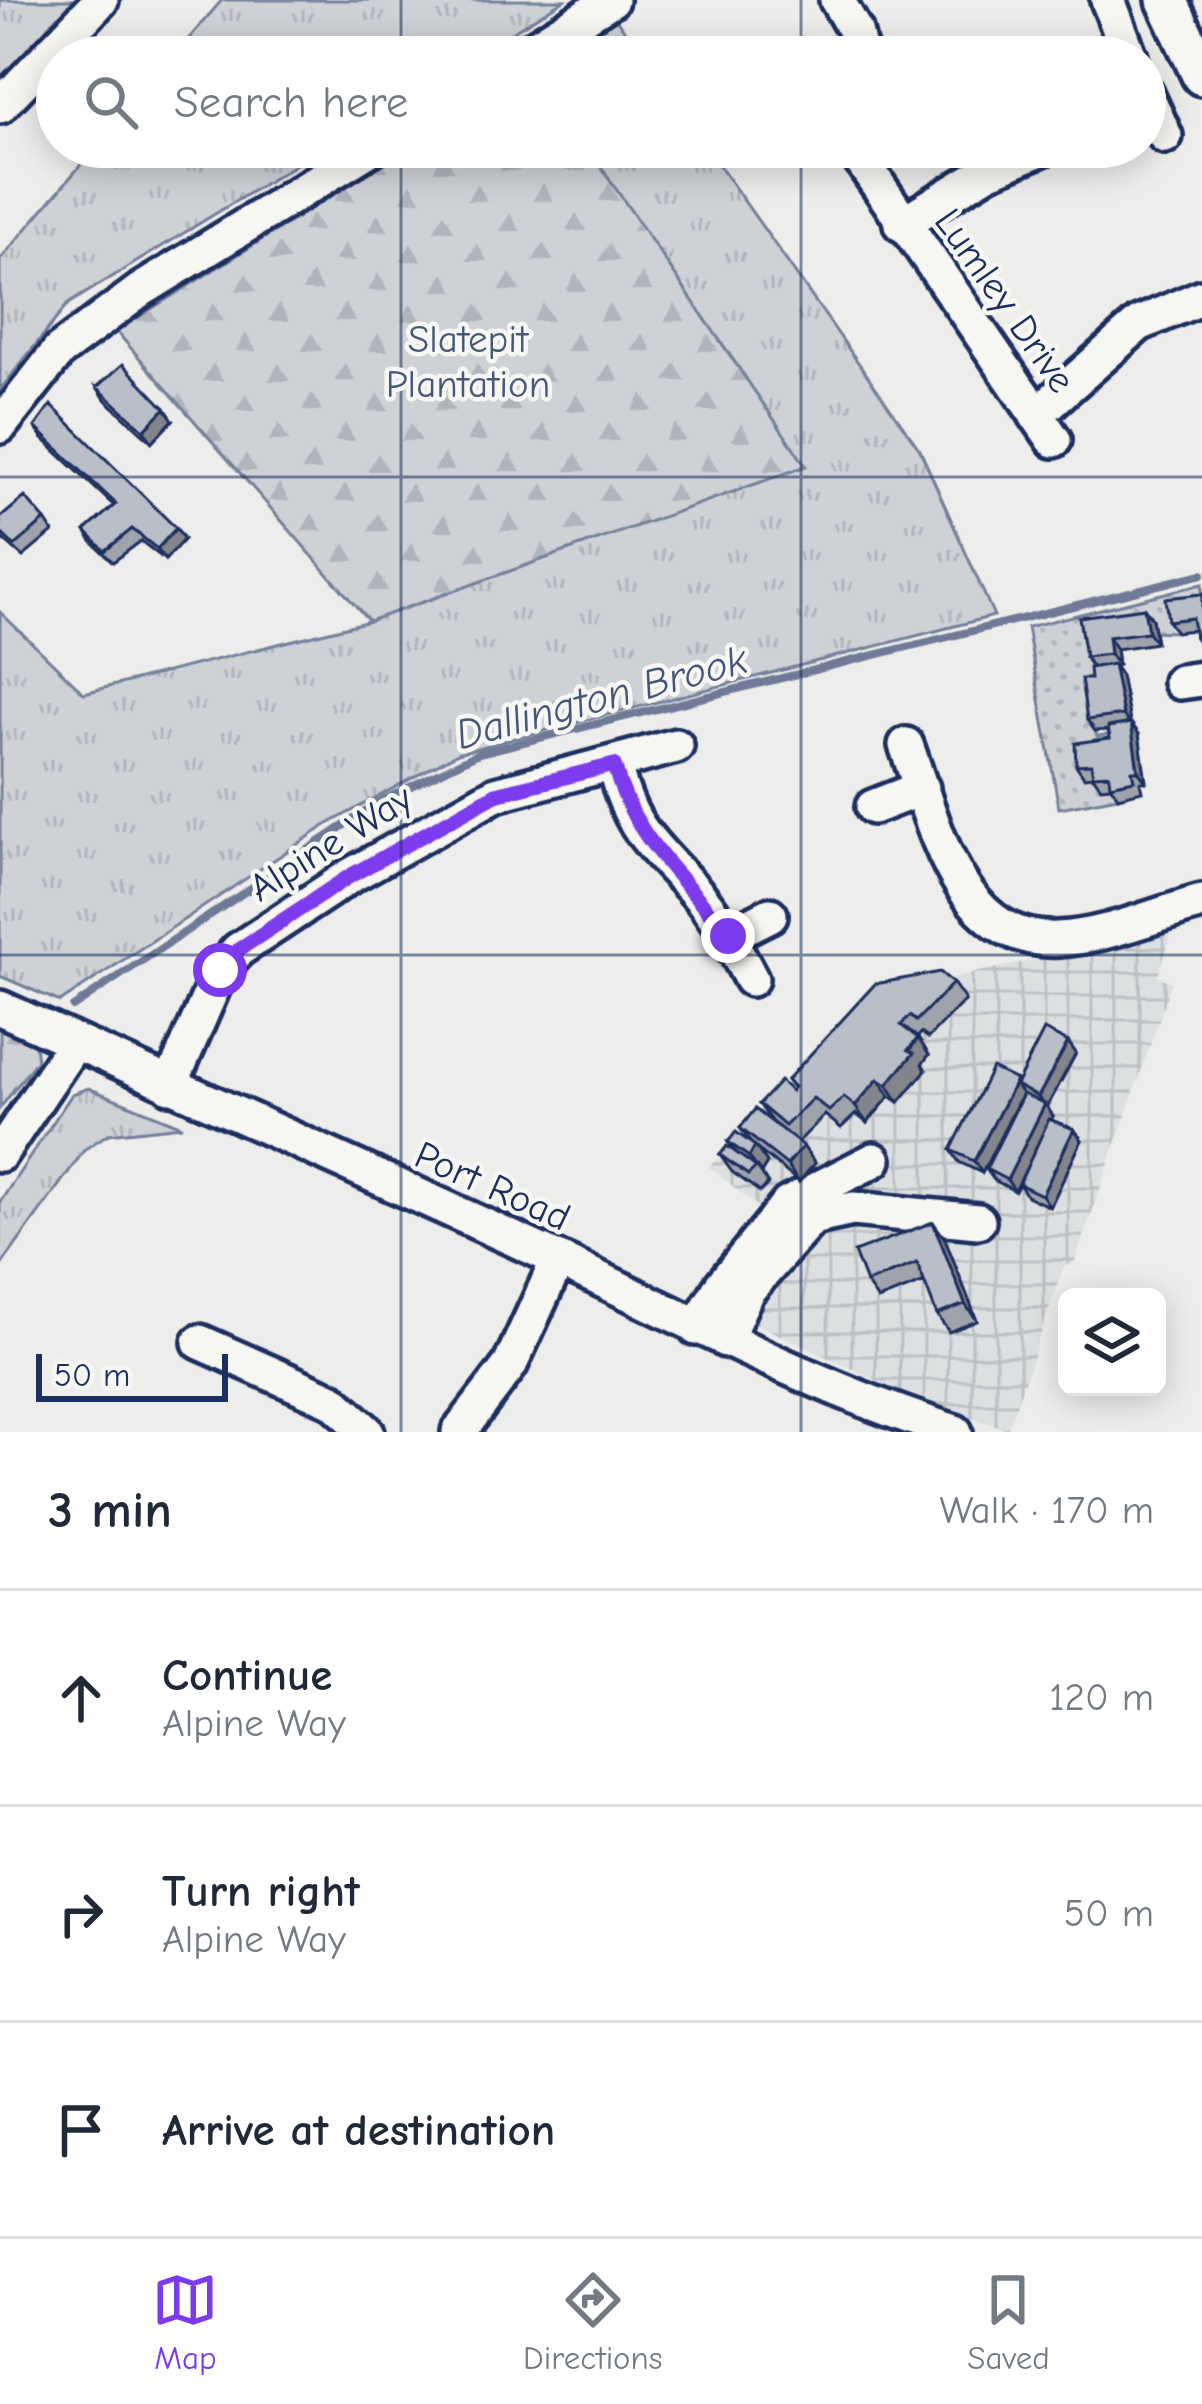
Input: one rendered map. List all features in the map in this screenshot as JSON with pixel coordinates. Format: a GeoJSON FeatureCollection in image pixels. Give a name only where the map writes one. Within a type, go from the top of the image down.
{"type":"FeatureCollection","features":[{"type":"Feature","properties":{"kind":"main road"},"geometry":{"type":"LineString","coordinates":[[1167,0],[1202,75]]}},
{"type":"Feature","properties":{"kind":"street"},"geometry":{"type":"LineString","coordinates":[[67,36],[101,0]]}},
{"type":"Feature","properties":{"kind":"street"},"geometry":{"type":"LineString","coordinates":[[553,36],[611,0]]}},
{"type":"Feature","properties":{"kind":"street"},"geometry":{"type":"LineString","coordinates":[[837,0],[856,36]]}},
{"type":"Feature","properties":{"kind":"street"},"geometry":{"type":"LineString","coordinates":[[1108,0],[1122,36]]}},
{"type":"Feature","properties":{"kind":"street"},"geometry":{"type":"LineString","coordinates":[[0,106],[36,68]]}},
{"type":"Feature","properties":{"kind":"street"},"geometry":{"type":"LineString","coordinates":[[0,426],[58,351],[141,290],[339,168]]}},
{"type":"Feature","properties":{"kind":"street","name":"Lumley Drive"},"geometry":{"type":"LineString","coordinates":[[865,168],[1045,428],[1139,324],[1202,297]]}},
{"type":"Feature","properties":{"kind":"street"},"geometry":{"type":"LineString","coordinates":[[901,224],[995,168]]}},
{"type":"Feature","properties":{"kind":"street"},"geometry":{"type":"LineString","coordinates":[[906,745],[962,886],[982,916],[1021,936],[1060,939],[1202,902]]}},
{"type":"Feature","properties":{"kind":"street","name":"Alpine Way"},"geometry":{"type":"LineString","coordinates":[[170,1086],[220,970],[238,950],[350,876],[496,794],[676,746]]}},
{"type":"Feature","properties":{"kind":"street"},"geometry":{"type":"LineString","coordinates":[[614,765],[624,805],[650,848],[695,891],[728,936],[751,979]]}},
{"type":"Feature","properties":{"kind":"street"},"geometry":{"type":"LineString","coordinates":[[874,807],[922,788]]}},
{"type":"Feature","properties":{"kind":"street"},"geometry":{"type":"LineString","coordinates":[[728,936],[770,915]]}},
{"type":"Feature","properties":{"kind":"street","name":"Port Road"},"geometry":{"type":"LineString","coordinates":[[11,1012],[558,1260],[888,1422],[955,1432]]}},
{"type":"Feature","properties":{"kind":"street"},"geometry":{"type":"LineString","coordinates":[[0,1154],[70,1040]]}},
{"type":"Feature","properties":{"kind":"street"},"geometry":{"type":"LineString","coordinates":[[711,1334],[722,1286],[788,1204],[874,1160]]}},
{"type":"Feature","properties":{"kind":"street"},"geometry":{"type":"LineString","coordinates":[[711,1334],[812,1218],[853,1209],[978,1221]]}},
{"type":"Feature","properties":{"kind":"street"},"geometry":{"type":"LineString","coordinates":[[459,1432],[510,1365],[558,1260]]}},
{"type":"Feature","properties":{"kind":"street"},"geometry":{"type":"LineString","coordinates":[[200,1342],[333,1401],[367,1432]]}},
{"type":"Feature","properties":{"kind":"shaded area"},"geometry":{"type":"Polygon","coordinates":[[[1173,930],[1158,976],[1172,982],[1074,1264],[1064,1266],[1008,1429],[933,1407],[703,1299],[763,1211],[709,1167],[886,992],[1173,930]]]}},
{"type":"Feature","properties":{"kind":"green space"},"geometry":{"type":"Polygon","coordinates":[[[0,0],[77,0],[43,36],[36,36],[36,43],[0,81],[0,0]]]}},
{"type":"Feature","properties":{"kind":"green space"},"geometry":{"type":"Polygon","coordinates":[[[222,0],[564,0],[505,36],[191,36],[222,0]]]}},
{"type":"Feature","properties":{"kind":"green space"},"geometry":{"type":"Polygon","coordinates":[[[614,16],[628,36],[584,36],[614,16]]]}},
{"type":"Feature","properties":{"kind":"green space"},"geometry":{"type":"Polygon","coordinates":[[[78,168],[290,168],[68,304],[0,390],[0,260],[78,168]]]}},
{"type":"Feature","properties":{"kind":"green space","name":"Slatepit Plantation"},"geometry":{"type":"Polygon","coordinates":[[[376,168],[601,168],[806,466],[369,621],[116,331],[376,168]]]}},
{"type":"Feature","properties":{"kind":"green space"},"geometry":{"type":"Polygon","coordinates":[[[601,168],[721,168],[920,450],[994,616],[458,753],[328,824],[60,1002],[0,976],[0,612],[84,693],[369,621],[805,466],[601,168]]]}},
{"type":"Feature","properties":{"kind":"green space"},"geometry":{"type":"Polygon","coordinates":[[[1202,584],[1202,607],[1173,610],[1176,632],[1087,629],[1095,731],[1097,736],[1114,734],[1084,776],[1099,775],[1117,786],[1118,797],[1059,808],[1027,627],[1202,584]]]}},
{"type":"Feature","properties":{"kind":"green space"},"geometry":{"type":"Polygon","coordinates":[[[0,1022],[35,1044],[37,1060],[0,1108],[0,1022]]]}},
{"type":"Feature","properties":{"kind":"green space"},"geometry":{"type":"Polygon","coordinates":[[[88,1088],[182,1126],[108,1134],[85,1149],[0,1267],[0,1202],[72,1094],[88,1088]]]}},
{"type":"Feature","properties":{"kind":"building"},"geometry":{"type":"Polygon","coordinates":[[[123,364],[165,408],[144,430],[97,387],[123,364]]]}},
{"type":"Feature","properties":{"kind":"building"},"geometry":{"type":"Polygon","coordinates":[[[51,405],[176,528],[157,549],[132,529],[105,551],[85,531],[116,504],[35,427],[51,405]]]}},
{"type":"Feature","properties":{"kind":"building"},"geometry":{"type":"Polygon","coordinates":[[[25,497],[45,520],[15,546],[0,532],[0,518],[25,497]]]}},
{"type":"Feature","properties":{"kind":"building"},"geometry":{"type":"Polygon","coordinates":[[[1202,594],[1202,636],[1195,637],[1192,618],[1168,621],[1165,598],[1202,594]]]}},
{"type":"Feature","properties":{"kind":"building"},"geometry":{"type":"Polygon","coordinates":[[[1144,608],[1148,632],[1108,637],[1110,654],[1085,657],[1079,617],[1144,608]]]}},
{"type":"Feature","properties":{"kind":"building"},"geometry":{"type":"Polygon","coordinates":[[[1113,664],[1123,715],[1087,720],[1081,679],[1090,679],[1089,668],[1113,664]]]}},
{"type":"Feature","properties":{"kind":"building"},"geometry":{"type":"Polygon","coordinates":[[[1131,723],[1138,771],[1132,771],[1134,780],[1110,785],[1109,774],[1093,775],[1091,764],[1076,765],[1075,743],[1110,738],[1108,727],[1131,723]]]}},
{"type":"Feature","properties":{"kind":"building"},"geometry":{"type":"Polygon","coordinates":[[[940,972],[953,983],[916,1021],[910,1016],[901,1025],[918,1038],[908,1050],[914,1053],[887,1085],[878,1079],[855,1106],[844,1097],[829,1111],[813,1098],[785,1126],[759,1104],[780,1081],[791,1091],[794,1087],[787,1080],[875,984],[940,972]]]}},
{"type":"Feature","properties":{"kind":"building"},"geometry":{"type":"Polygon","coordinates":[[[1044,1030],[1068,1042],[1038,1097],[1016,1085],[1044,1030]]]}},
{"type":"Feature","properties":{"kind":"building"},"geometry":{"type":"Polygon","coordinates":[[[992,1068],[1016,1080],[974,1161],[951,1150],[992,1068]]]}},
{"type":"Feature","properties":{"kind":"building"},"geometry":{"type":"Polygon","coordinates":[[[1023,1094],[1045,1104],[1007,1180],[986,1169],[1023,1094]]]}},
{"type":"Feature","properties":{"kind":"building"},"geometry":{"type":"Polygon","coordinates":[[[755,1109],[803,1146],[787,1165],[740,1128],[755,1109]]]}},
{"type":"Feature","properties":{"kind":"building"},"geometry":{"type":"Polygon","coordinates":[[[1049,1119],[1074,1129],[1042,1195],[1019,1184],[1049,1119]]]}},
{"type":"Feature","properties":{"kind":"building"},"geometry":{"type":"Polygon","coordinates":[[[736,1132],[755,1146],[749,1157],[728,1142],[736,1132]]]}},
{"type":"Feature","properties":{"kind":"building"},"geometry":{"type":"Polygon","coordinates":[[[727,1146],[756,1167],[748,1175],[720,1155],[727,1146]]]}},
{"type":"Feature","properties":{"kind":"building"},"geometry":{"type":"Polygon","coordinates":[[[933,1222],[965,1304],[937,1315],[917,1263],[866,1283],[854,1252],[933,1222]]]}},
{"type":"Feature","properties":{"kind":"waterway","name":"Dallington Brook"},"geometry":{"type":"LineString","coordinates":[[73,1007],[379,802],[479,753],[1202,574]]}},
{"type":"Feature","properties":{"kind":"route"},"geometry":{"type":"LineString","coordinates":[[220,970],[238,950],[433,826],[496,794],[614,765],[624,805],[650,848],[695,891],[728,936]]}}]}
